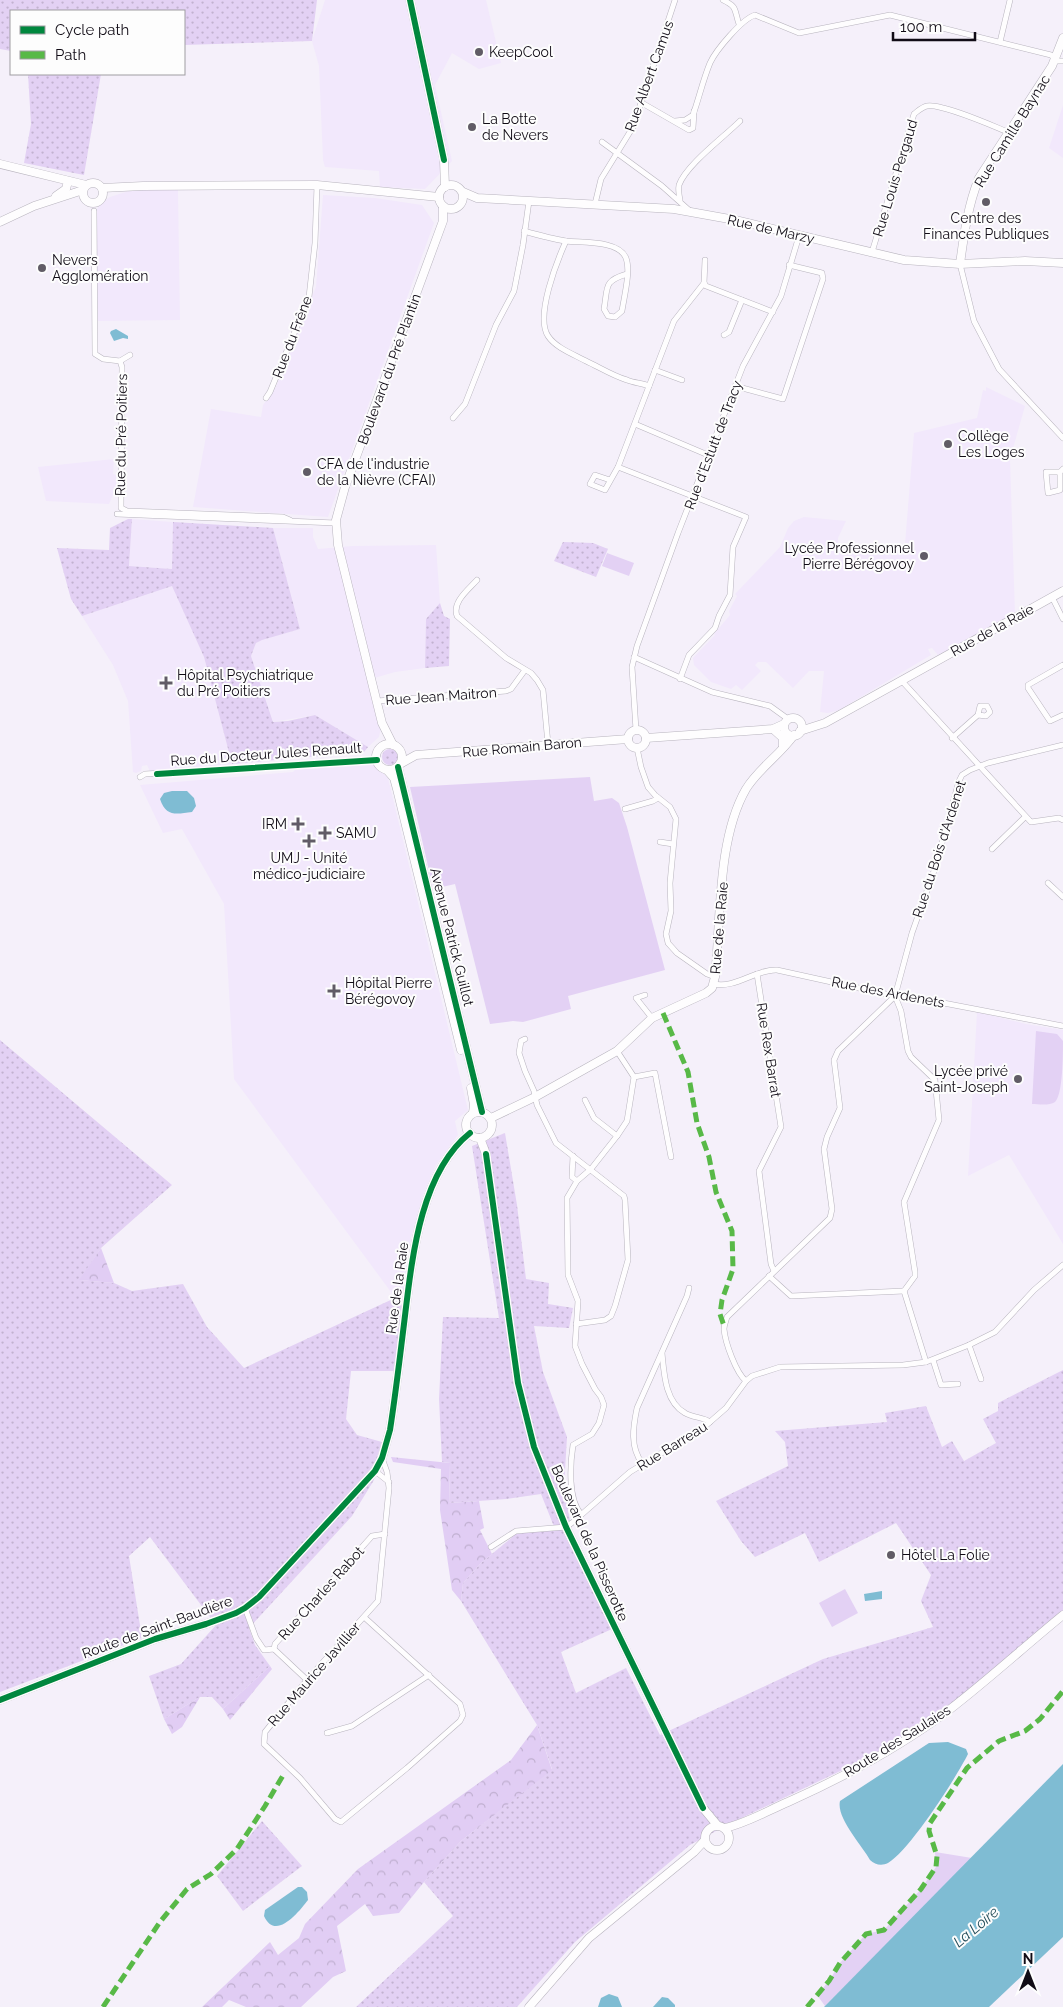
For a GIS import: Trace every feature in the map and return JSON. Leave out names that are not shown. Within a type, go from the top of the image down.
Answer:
[{"type":"street","points":[[410,0],[444,160],[445,187],[439,197]]},
{"type":"street","name":"Rue Albert Camus","points":[[595,204],[601,179],[633,127],[676,0]]},
{"type":"street","points":[[723,0],[733,4],[739,24]]},
{"type":"street","points":[[1000,42],[1010,0]]},
{"type":"street","points":[[675,121],[693,115],[711,62],[739,24],[748,17],[755,15],[799,33],[890,15],[1051,55],[1059,60]]},
{"type":"street","name":"Rue Camille Baynac","points":[[960,264],[973,194],[980,178],[1008,132],[1059,60],[1063,38]]},
{"type":"street","points":[[642,103],[689,130],[693,128],[694,111]]},
{"type":"street","name":"Rue Louis Pergaud","points":[[872,252],[914,114],[921,108],[929,105],[973,118],[1008,132]]},
{"type":"street","points":[[680,201],[678,189],[682,179],[740,121]]},
{"type":"street","points":[[602,142],[672,193],[690,211]]},
{"type":"street","points":[[439,197],[443,206],[453,209],[462,203],[462,192],[455,186],[444,160]]},
{"type":"street","points":[[0,164],[66,180],[98,198],[130,187],[143,186],[317,185],[439,197]]},
{"type":"street","points":[[50,201],[66,189],[66,180]]},
{"type":"street","points":[[0,222],[34,206],[84,190],[95,183],[98,198],[94,211]]},
{"type":"street","name":"Rue du Frêne","points":[[266,398],[309,297],[315,243],[317,185]]},
{"type":"street","points":[[445,187],[455,186]]},
{"type":"street","points":[[672,193],[678,189]]},
{"type":"street","name":"Rue de Marzy","points":[[462,192],[477,198],[643,206],[690,211],[904,260],[960,264],[1025,261],[1063,263]]},
{"type":"street","name":"Rue de Marzy","points":[[462,203],[477,198]]},
{"type":"street","points":[[453,418],[466,404],[496,325],[514,291],[529,201]]},
{"type":"street","name":"Boulevard du Pré Plantin","points":[[396,747],[386,734],[382,723],[338,545],[336,523],[345,487],[442,220],[443,206]]},
{"type":"street","name":"Boulevard du Pré Plantin","points":[[442,220],[453,209]]},
{"type":"street","name":"Rue du Pré Poitiers","points":[[94,211],[95,354],[103,359],[120,361],[122,367],[121,508],[117,514],[283,522],[290,520]]},
{"type":"street","points":[[524,232],[566,241],[600,243],[620,250],[626,258],[627,274],[622,311],[615,317],[608,316],[604,309],[609,282],[612,278],[627,274]]},
{"type":"street","name":"Rue d'Estutt de Tracy","points":[[633,660],[648,613],[743,366],[781,296],[798,236]]},
{"type":"street","points":[[566,241],[548,292],[543,322],[547,335],[560,348],[611,374],[649,386]]},
{"type":"street","points":[[610,480],[618,466],[674,321],[704,283],[705,260]]},
{"type":"street","points":[[960,264],[974,322],[999,370],[1063,438]]},
{"type":"street","points":[[735,386],[783,399],[823,278],[822,273],[790,265]]},
{"type":"street","points":[[704,283],[706,286],[773,312]]},
{"type":"street","points":[[724,335],[730,332],[742,300]]},
{"type":"street","points":[[120,361],[130,355]]},
{"type":"street","points":[[655,370],[682,380]]},
{"type":"street","points":[[634,424],[708,455]]},
{"type":"street","points":[[618,466],[746,517],[733,547],[730,595],[720,612],[715,628],[689,655],[680,678]]},
{"type":"street","points":[[1061,470],[1060,490],[1048,493],[1046,472],[1061,470]]},
{"type":"street","name":"Rue du Pré Poitiers","points":[[121,508],[127,511],[283,517],[290,520],[336,523]]},
{"type":"street","points":[[477,580],[458,603],[455,610],[457,616],[506,658],[537,680],[543,690],[548,744]]},
{"type":"street","name":"Rue de la Raie","points":[[773,729],[816,726],[825,723],[1063,591]]},
{"type":"street","points":[[1052,597],[1063,619]]},
{"type":"street","points":[[636,730],[633,660],[712,692],[770,706],[790,729]]},
{"type":"street","points":[[1063,665],[1028,685],[1028,688],[1050,721],[1063,715]]},
{"type":"street","name":"Rue Jean Maitron","points":[[377,701],[506,691],[511,689],[525,670]]},
{"type":"street","points":[[901,680],[1025,817],[1031,822],[1059,818],[1063,820]]},
{"type":"street","points":[[952,738],[978,715]]},
{"type":"street","points":[[785,746],[794,718],[800,722],[816,726]]},
{"type":"street","points":[[790,729],[800,722]]},
{"type":"street","name":"Boulevard du Pré Plantin","points":[[379,749],[383,734],[382,723]]},
{"type":"street","points":[[646,738],[773,729],[783,738],[785,746]]},
{"type":"street","points":[[646,738],[642,731],[636,730],[630,734],[628,739],[630,744],[637,748],[644,778],[650,792],[670,807],[676,819],[670,883],[671,911],[666,938],[671,948],[715,980]]},
{"type":"street","points":[[637,748],[643,746],[646,738]]},
{"type":"street","name":"Rue Romain Baron","points":[[396,747],[416,755],[628,739]]},
{"type":"street","points":[[386,745],[396,747],[402,756],[399,766],[388,770],[380,767],[377,760],[379,749],[386,745]]},
{"type":"street","name":"Rue du Bois d'Ardenet","points":[[896,996],[912,933],[935,868],[958,781],[962,775],[970,770],[988,763],[1063,745]]},
{"type":"street","name":"Rue de la Raie","points":[[491,1118],[617,1051],[652,1018],[706,993],[715,980],[725,858],[738,804],[755,776],[785,746]]},
{"type":"street","name":"Rue Romain Baron","points":[[399,766],[416,755]]},
{"type":"street","name":"Rue du Docteur Jules Renault","points":[[140,777],[145,774],[377,760]]},
{"type":"street","name":"Avenue Patrick Guillot","points":[[399,766],[482,1112]]},
{"type":"street","name":"Avenue Patrick Guillot","points":[[388,770],[394,778],[397,789],[472,1093],[473,1113]]},
{"type":"street","points":[[625,809],[658,798]]},
{"type":"street","points":[[992,849],[1025,817]]},
{"type":"street","points":[[660,842],[673,844]]},
{"type":"street","points":[[1048,882],[1063,897]]},
{"type":"street","name":"Rue des Ardenets","points":[[715,980],[724,985],[768,970],[777,970],[896,996],[907,996],[1063,1026]]},
{"type":"street","name":"Rue Rex Barrat","points":[[757,974],[780,1127],[759,1171],[771,1264],[774,1271]]},
{"type":"street","points":[[645,995],[636,998],[652,1018]]},
{"type":"street","points":[[746,1381],[740,1376],[726,1342],[724,1326],[727,1317],[830,1218],[832,1209],[824,1148],[840,1108],[834,1060],[838,1051],[896,996],[901,1011],[908,1051],[935,1080],[939,1120],[904,1202],[915,1276],[904,1291]]},
{"type":"street","points":[[525,1039],[521,1041],[519,1052],[537,1106],[556,1144],[624,1196],[628,1260],[611,1316],[600,1322],[576,1324]]},
{"type":"street","points":[[581,1514],[576,1508],[570,1470],[574,1445],[592,1434],[599,1423],[604,1405],[602,1397],[595,1389],[575,1346],[578,1301],[568,1275],[567,1198],[577,1181],[591,1169],[627,1121],[634,1077],[617,1051]]},
{"type":"street","points":[[634,1077],[656,1073],[671,1157]]},
{"type":"street","points":[[584,1100],[594,1118],[617,1136]]},
{"type":"street","points":[[482,1112],[491,1118],[492,1128],[483,1137],[470,1133],[467,1128],[467,1121],[473,1113],[482,1112]]},
{"type":"street","name":"Rue de la Raie","points":[[382,1458],[390,1430],[416,1237],[443,1164],[451,1151],[470,1133]]},
{"type":"street","name":"Boulevard de la Pisserotte","points":[[483,1137],[522,1402],[534,1447],[566,1526],[703,1808]]},
{"type":"street","points":[[573,1156],[572,1178],[577,1181]]},
{"type":"street","name":"Rue Barreau","points":[[566,1526],[642,1463],[703,1428],[726,1408],[746,1381],[752,1376],[780,1367],[902,1365],[933,1360],[995,1332],[1034,1290],[1063,1265]]},
{"type":"street","points":[[769,1276],[791,1296],[904,1291]]},
{"type":"street","points":[[642,1463],[635,1446],[634,1425],[637,1408],[689,1288]]},
{"type":"street","points":[[904,1291],[926,1362]]},
{"type":"street","points":[[969,1345],[981,1379]]},
{"type":"street","points":[[662,1352],[667,1387],[674,1403],[683,1412],[710,1422]]},
{"type":"street","points":[[933,1360],[941,1385],[958,1384]]},
{"type":"street","name":"Route de Saint-Baudière","points":[[0,1700],[155,1639],[206,1624],[246,1608],[259,1597],[375,1471],[382,1458]]},
{"type":"street","name":"Rue Maurice Javillier","points":[[382,1458],[389,1483],[378,1601],[307,1680],[265,1732],[264,1744],[300,1778],[335,1819],[341,1822],[407,1768],[460,1721],[463,1715],[460,1704],[429,1675]]},
{"type":"street","points":[[375,1471],[389,1483]]},
{"type":"street","points":[[491,1547],[516,1531],[566,1526]]},
{"type":"street","name":"Rue Charles Rabot","points":[[307,1680],[274,1649],[274,1644],[372,1536],[385,1534]]},
{"type":"street","points":[[246,1608],[256,1638],[264,1650],[274,1649]]},
{"type":"street","name":"Route des Saulaies","points":[[740,1824],[842,1776],[921,1729],[949,1710],[1063,1615]]},
{"type":"street","points":[[327,1733],[352,1726],[429,1675],[364,1617]]},
{"type":"street","points":[[703,1808],[730,1836]]},
{"type":"street","points":[[529,2007],[589,1938],[694,1852],[705,1840],[707,1831],[703,1808]]},
{"type":"street","points":[[707,1831],[740,1824]]},
{"type":"street","points":[[694,1852],[710,1848],[722,1849],[728,1844],[730,1836],[740,1824]]},
{"type":"street","points":[[705,1840],[710,1848]]},
{"type":"shaded area","points":[[0,0],[317,0],[312,41],[185,45],[185,10],[10,10],[10,51],[0,49]]},
{"type":"shaded area","points":[[325,0],[486,0],[501,63],[479,69],[452,53],[435,85],[452,161],[425,189],[380,187],[379,171],[325,167],[323,160],[319,66],[312,41]]},
{"type":"shaded area","points":[[28,75],[101,75],[84,175],[24,163],[31,124]]},
{"type":"shaded area","points":[[1063,105],[1063,158],[1049,148]]},
{"type":"shaded area","points":[[135,189],[178,190],[180,320],[98,321],[96,211],[99,205],[110,197]]},
{"type":"shaded area","points":[[323,195],[375,198],[422,205],[434,223],[328,517],[193,507],[211,409],[261,417],[263,405],[276,387],[316,287]]},
{"type":"shaded area","points":[[986,387],[1025,406],[1010,459],[1015,614],[938,655],[932,648],[928,649],[931,655],[839,710],[828,713],[820,712],[824,671],[809,671],[793,688],[766,662],[758,662],[755,665],[761,671],[742,690],[736,685],[731,689],[711,682],[694,665],[693,658],[715,635],[730,615],[729,611],[737,596],[735,594],[780,547],[788,528],[794,521],[804,517],[846,521],[838,538],[838,543],[849,552],[905,544],[914,433],[977,418],[983,390],[986,391]]},
{"type":"shaded area","points":[[114,459],[113,474],[116,475],[116,488],[109,504],[46,501],[38,467]]},
{"type":"shaded area","points":[[128,519],[132,519],[129,566],[172,569],[173,522],[273,528],[300,629],[256,643],[251,656],[273,722],[315,715],[368,747],[364,752],[232,764],[204,657],[172,586],[82,616],[71,599],[57,548],[109,550],[110,528]]},
{"type":"shaded area","points":[[132,519],[173,522],[172,569],[129,566]]},
{"type":"shaded area","points":[[273,528],[313,528],[313,537],[318,549],[352,546],[436,545],[440,603],[426,619],[425,668],[395,672],[371,679],[382,723],[379,737],[368,747],[315,715],[273,722],[251,656],[256,643],[262,639],[300,629]]},
{"type":"shaded area","points":[[563,542],[593,543],[608,549],[596,577],[554,561]]},
{"type":"shaded area","points":[[607,553],[634,563],[629,576],[602,566]]},
{"type":"shaded area","name":"Hôpital Psychiatrique du Pré Poitiers","points":[[172,585],[204,657],[232,764],[150,771],[147,765],[142,766],[141,771],[136,773],[133,772],[128,701],[113,665],[82,616]]},
{"type":"shaded area","points":[[440,603],[444,616],[450,619],[449,666],[425,668],[426,619]]},
{"type":"shaded area","points":[[390,749],[398,757],[390,765],[382,757]]},
{"type":"shaded area","name":"Hôpital Pierre Bérégovoy","points":[[372,763],[388,778],[468,1110],[455,1121],[458,1135],[436,1165],[424,1193],[411,1238],[402,1307],[234,1079],[224,904],[182,829],[163,833],[140,785],[293,772],[295,770]]},
{"type":"shaded area","points":[[590,777],[594,801],[612,798],[619,803],[665,970],[568,996],[571,1009],[523,1022],[513,1021],[490,1024],[455,884],[442,887],[432,884],[410,787]]},
{"type":"shaded area","name":"Lycée privé Saint-Joseph","points":[[977,1012],[1026,1024],[1063,1030],[1063,1244],[1009,1155],[968,1176]]},
{"type":"shaded area","points":[[1036,1031],[1057,1034],[1063,1041],[1060,1091],[1055,1102],[1050,1104],[1032,1104]]},
{"type":"shaded area","points":[[0,1040],[172,1185],[101,1248],[80,1280],[114,1283],[132,1291],[183,1284],[207,1327],[244,1368],[395,1298],[402,1307],[395,1371],[351,1371],[346,1419],[357,1435],[382,1442],[376,1461],[374,1480],[352,1516],[249,1628],[255,1645],[270,1666],[223,1709],[212,1697],[200,1697],[164,1719],[149,1676],[181,1664],[216,1625],[150,1537],[129,1556],[142,1638],[0,1692]]},
{"type":"shaded area","points":[[505,1133],[517,1205],[526,1279],[549,1283],[548,1304],[573,1308],[569,1328],[534,1326],[543,1372],[567,1437],[564,1488],[576,1554],[612,1629],[561,1652],[576,1693],[626,1668],[660,1735],[823,1659],[933,1627],[921,1601],[931,1575],[896,1523],[819,1562],[805,1533],[755,1557],[741,1541],[716,1501],[788,1466],[785,1442],[775,1431],[887,1422],[885,1413],[926,1406],[942,1447],[952,1441],[964,1461],[996,1443],[983,1419],[998,1411],[998,1403],[1063,1370],[1063,1612],[965,1694],[872,1756],[731,1823],[690,1845],[575,1942],[517,2007],[356,2007],[453,1916],[424,1882],[461,1841],[552,1769],[537,1725],[461,1601],[463,1583],[481,1563],[516,1534],[555,1529],[541,1494],[507,1499],[449,1503],[450,1463],[442,1462],[439,1399],[443,1317],[499,1318],[472,1146]]},
{"type":"shaded area","points":[[845,1589],[858,1613],[832,1627],[819,1603]]},
{"type":"shaded area","points":[[262,1821],[302,1866],[243,1911],[217,1876]]},
{"type":"shaded area","points":[[935,1852],[972,1858],[825,2006],[817,1995],[829,1981],[840,1963],[866,1934],[884,1930],[921,1889],[936,1867]]},
{"type":"green space","points":[[101,1248],[114,1283],[79,1280]]},
{"type":"green space","points":[[391,1457],[450,1463],[449,1503],[479,1501],[484,1528],[480,1530],[492,1554],[463,1583],[461,1601],[452,1590],[440,1510],[441,1469],[393,1462]]},
{"type":"green space","points":[[270,1666],[272,1669],[230,1720],[223,1709]]},
{"type":"green space","points":[[200,1697],[182,1727],[172,1734],[164,1719]]},
{"type":"green space","points":[[537,1725],[552,1770],[461,1841],[399,1913],[373,1916],[365,1904],[337,1926],[346,1971],[333,1977],[301,2007],[246,2007],[229,2000],[222,2007],[202,2007],[270,1942],[278,1955],[299,1938],[305,1924],[358,1869],[511,1760]]},
{"type":"water","points":[[116,329],[128,336],[128,339],[123,338],[114,341],[110,333]]},
{"type":"water","points":[[187,791],[194,798],[196,806],[192,812],[176,814],[165,809],[160,799],[164,793]]},
{"type":"water","points":[[882,1591],[882,1599],[865,1601],[864,1594]]},
{"type":"water","points":[[948,1742],[966,1749],[968,1754],[943,1796],[908,1844],[888,1863],[876,1864],[870,1860],[850,1831],[842,1815],[840,1801],[929,1743]]},
{"type":"water","name":"La Loire","points":[[1063,1764],[1063,1937],[989,2007],[824,2007]]},
{"type":"water","points":[[298,1887],[302,1887],[307,1892],[308,1900],[304,1905],[286,1922],[274,1926],[269,1923],[264,1916],[265,1910]]},
{"type":"water","points":[[609,1994],[618,1997],[622,2007],[598,2007],[601,1998]]},
{"type":"water","points":[[662,1997],[668,1998],[675,2007],[653,2007]]},
{"type":"marked path","points":[[663,1013],[688,1072],[697,1123],[709,1157],[716,1192],[732,1231],[733,1269],[722,1300],[720,1314],[724,1326]]},
{"type":"marked path","points":[[807,2007],[829,1981],[840,1963],[866,1934],[884,1930],[921,1889],[936,1867],[937,1856],[929,1831],[930,1823],[967,1768],[999,1741],[1025,1731],[1040,1719],[1063,1691]]},
{"type":"marked path","points":[[103,2007],[160,1922],[187,1889],[211,1874],[237,1849],[285,1772]]},
{"type":"cycle path","points":[[410,0],[444,160]]},
{"type":"cycle path","points":[[157,774],[377,760]]},
{"type":"cycle path","points":[[398,767],[482,1112]]},
{"type":"cycle path","points":[[0,1700],[155,1639],[206,1624],[245,1608],[259,1597],[375,1471],[382,1458],[390,1430],[409,1281],[420,1225],[438,1173],[452,1151],[470,1133]]},
{"type":"cycle path","points":[[486,1154],[518,1383],[534,1447],[566,1527],[703,1808]]},
{"type":"place","name":"KeepCool","points":[[479,52]]},
{"type":"place","name":"La Botte de Nevers","points":[[472,127]]},
{"type":"place","name":"Centre des Finances Publiques","points":[[986,202]]},
{"type":"place","name":"Nevers Agglomération","points":[[42,268]]},
{"type":"place","name":"Collège Les Loges","points":[[948,444]]},
{"type":"place","name":"CFA de l'industrie de la Nièvre (CFAI)","points":[[307,472]]},
{"type":"place","name":"Lycée Professionnel Pierre Bérégovoy","points":[[924,556]]},
{"type":"place","name":"Hôpital Psychiatrique du Pré Poitiers","points":[[166,683]]},
{"type":"place","name":"IRM","points":[[298,824]]},
{"type":"place","name":"SAMU","points":[[325,833]]},
{"type":"place","name":"UMJ - Unité médico-judiciaire","points":[[309,841]]},
{"type":"place","name":"Hôpital Pierre Bérégovoy","points":[[334,991]]},
{"type":"place","name":"Lycée privé Saint-Joseph","points":[[1018,1079]]},
{"type":"place","name":"Hôtel La Folie","points":[[891,1555]]}]
